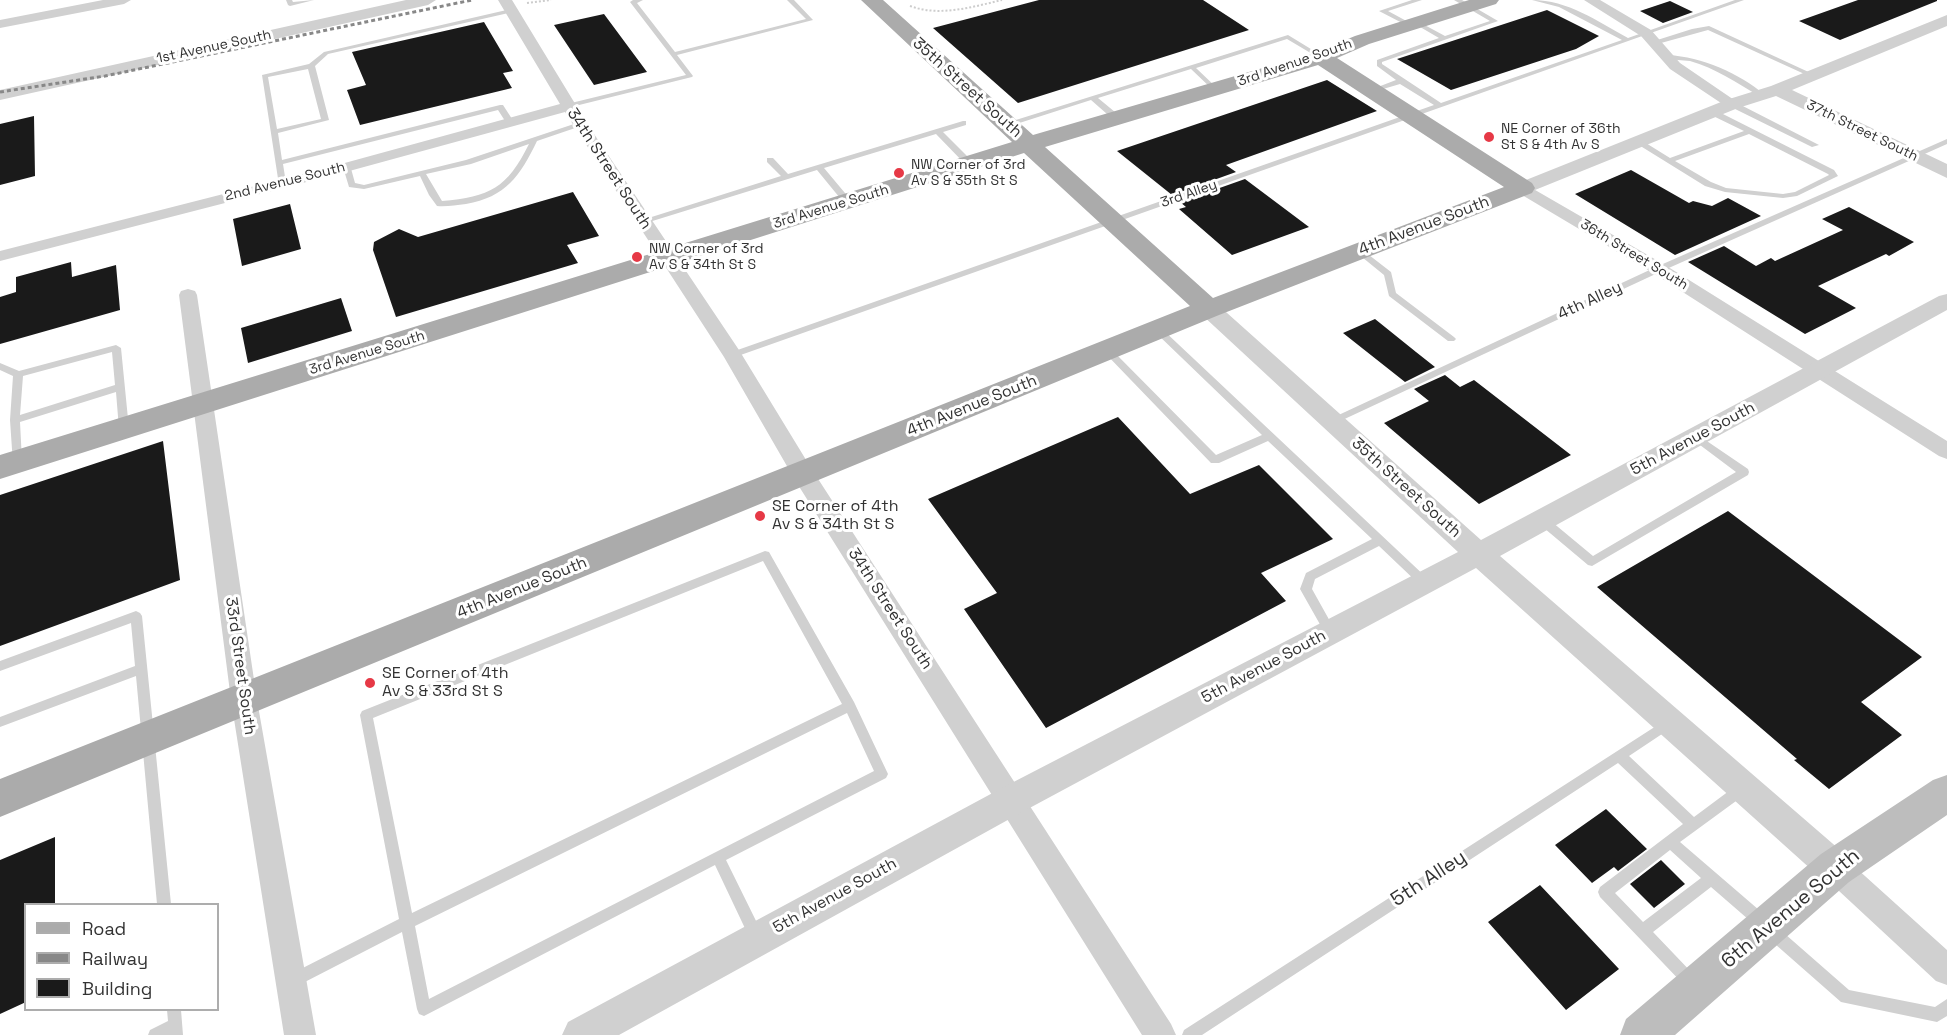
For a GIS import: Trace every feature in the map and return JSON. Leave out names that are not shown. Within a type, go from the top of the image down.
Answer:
[{"type":"main road","name":"35th Street South","points":[[871,0],[1209,309]]},
{"type":"main road","name":"3rd Avenue South","points":[[9,464],[1029,144],[1321,57],[1362,40],[1414,24],[1463,3],[1489,0]]},
{"type":"main road","name":"36th Street South","points":[[1321,57],[1524,188]]},
{"type":"main road","name":"4th Avenue South","points":[[0,798],[1209,309],[1524,188]]},
{"type":"main road","name":"6th Avenue South","points":[[1642,1035],[1835,868],[1947,793]]},
{"type":"street","points":[[0,24],[124,0]]},
{"type":"street","name":"1st Avenue South","points":[[0,95],[428,0]]},
{"type":"street","points":[[1591,0],[1650,38],[1676,66],[1732,104]]},
{"type":"street","name":"34th Street South","points":[[510,3],[580,125],[732,355],[803,474],[1160,1035]]},
{"type":"street","name":"4th Avenue South","points":[[1524,188],[1732,104],[1813,76],[1947,20]]},
{"type":"street","name":"37th Street South","points":[[1769,93],[1947,172]]},
{"type":"street","name":"2nd Avenue South","points":[[0,256],[347,167],[570,106]]},
{"type":"street","name":"36th Street South","points":[[1524,188],[1659,269],[1947,451]]},
{"type":"street","name":"33rd Street South","points":[[188,295],[244,700],[300,1035]]},
{"type":"street","name":"5th Avenue South","points":[[581,1035],[1012,800],[1479,554],[1947,301]]},
{"type":"street","name":"35th Street South","points":[[1209,309],[1479,554],[1835,868],[1947,970]]},
{"type":"lane","points":[[289,0],[290,4],[311,0]]},
{"type":"lane","points":[[570,106],[690,76],[633,2],[640,0]]},
{"type":"lane","points":[[673,54],[810,20],[790,0]]},
{"type":"lane","points":[[1419,0],[1382,11],[1444,38]]},
{"type":"lane","points":[[1535,0],[1561,4],[1627,40]]},
{"type":"lane","points":[[1650,38],[1741,0]]},
{"type":"lane","points":[[282,183],[264,76],[311,66],[326,53],[510,3]]},
{"type":"lane","points":[[1440,106],[1401,81],[1379,65],[1378,61],[1495,21],[1463,3]]},
{"type":"lane","points":[[1650,38],[1668,41],[1694,28],[1709,28],[1813,76]]},
{"type":"lane","points":[[1007,124],[1288,37],[1321,57]]},
{"type":"lane","name":"3rd Alley","points":[[732,355],[1627,40],[1650,38]]},
{"type":"lane","points":[[1668,57],[1681,57],[1696,61],[1769,93]]},
{"type":"lane","points":[[274,132],[325,120],[311,66]]},
{"type":"lane","points":[[1192,67],[1215,89]]},
{"type":"lane","points":[[1373,90],[1401,81]]},
{"type":"lane","points":[[1093,98],[1118,119]]},
{"type":"lane","points":[[1732,104],[1815,145]]},
{"type":"lane","points":[[279,163],[500,107],[510,122]]},
{"type":"lane","points":[[1638,142],[1708,184],[1725,190],[1784,196],[1797,194],[1834,176],[1831,172],[1712,112]]},
{"type":"lane","points":[[643,221],[963,123]]},
{"type":"lane","points":[[347,167],[352,185],[364,186],[468,162],[580,125]]},
{"type":"lane","points":[[938,131],[969,163]]},
{"type":"lane","points":[[1670,161],[1750,131]]},
{"type":"lane","points":[[422,173],[440,204],[471,202],[494,195],[526,159],[534,141]]},
{"type":"lane","name":"4th Alley","points":[[1333,421],[1659,269],[1947,141]]},
{"type":"lane","points":[[770,160],[786,177]]},
{"type":"lane","points":[[819,167],[848,201]]},
{"type":"lane","points":[[1360,251],[1388,274],[1392,294],[1451,339]]},
{"type":"lane","points":[[1158,330],[1425,582]]},
{"type":"lane","points":[[0,366],[18,374],[116,348],[124,429]]},
{"type":"lane","points":[[1108,351],[1215,460],[1269,436]]},
{"type":"lane","points":[[9,464],[18,374]]},
{"type":"lane","points":[[15,420],[120,387]]},
{"type":"lane","points":[[1541,520],[1592,562],[1744,472],[1695,437]]},
{"type":"lane","points":[[1330,632],[1306,589],[1310,576],[1380,540]]},
{"type":"lane","points":[[765,555],[850,706],[882,774],[424,1008],[366,715],[765,555]]},
{"type":"lane","points":[[0,666],[136,616],[164,903]]},
{"type":"lane","points":[[0,722],[140,669]]},
{"type":"lane","points":[[291,981],[406,922],[850,706]]},
{"type":"lane","name":"5th Alley","points":[[1189,1035],[1669,723]]},
{"type":"lane","points":[[1619,756],[1693,825]]},
{"type":"lane","points":[[1696,988],[1605,892],[1743,788]]},
{"type":"lane","points":[[1670,842],[1846,997],[1937,1015],[1947,1006]]},
{"type":"lane","points":[[718,856],[758,939]]},
{"type":"lane","points":[[1643,931],[1711,878]]},
{"type":"lane","points":[[155,1035],[176,1030],[174,1011]]},
{"type":"path","points":[[905,2],[916,9],[930,11],[971,8],[1002,0]]},
{"type":"building","points":[[1039,0],[1203,0],[1249,30],[1018,103],[933,28]]},
{"type":"building","points":[[1858,0],[1937,1],[1840,40],[1799,21]]},
{"type":"building","points":[[1670,1],[1693,12],[1663,23],[1640,11]]},
{"type":"building","points":[[1547,10],[1599,36],[1576,49],[1451,90],[1397,59]]},
{"type":"building","points":[[604,14],[647,72],[594,85],[554,25]]},
{"type":"building","points":[[484,22],[513,71],[503,73],[512,88],[360,125],[347,90],[366,85],[352,52]]},
{"type":"building","points":[[1327,80],[1377,111],[1226,165],[1236,172],[1172,195],[1117,151]]},
{"type":"building","points":[[34,116],[35,176],[0,185],[0,124]]},
{"type":"building","points":[[1631,170],[1689,203],[1693,201],[1712,206],[1728,198],[1761,216],[1675,255],[1575,194]]},
{"type":"building","points":[[1245,179],[1309,227],[1232,255],[1179,209],[1186,207],[1180,202]]},
{"type":"building","points":[[573,192],[599,236],[567,245],[578,263],[396,317],[373,250],[374,242],[399,229],[418,237]]},
{"type":"building","points":[[290,204],[301,249],[242,266],[233,219]]},
{"type":"building","points":[[1849,207],[1914,242],[1889,256],[1886,254],[1818,286],[1856,308],[1805,334],[1688,262],[1724,246],[1756,266],[1771,258],[1775,261],[1843,230],[1822,219]]},
{"type":"building","points":[[71,262],[72,277],[116,265],[120,310],[0,344],[0,297],[16,292],[16,277]]},
{"type":"building","points":[[341,298],[352,331],[248,363],[241,328]]},
{"type":"building","points":[[1375,319],[1435,367],[1405,382],[1343,333]]},
{"type":"building","points":[[1445,375],[1460,387],[1474,380],[1571,455],[1479,504],[1384,423],[1429,401],[1414,389]]},
{"type":"building","points":[[1118,417],[1190,494],[1259,465],[1333,539],[1261,573],[1286,601],[1046,728],[964,609],[997,593],[928,499]]},
{"type":"building","points":[[163,441],[180,580],[0,646],[0,495]]},
{"type":"building","points":[[1728,511],[1922,657],[1861,702],[1902,735],[1829,789],[1597,587]]},
{"type":"building","points":[[1606,809],[1647,849],[1618,871],[1614,867],[1592,883],[1555,845]]},
{"type":"building","points":[[55,837],[55,903],[24,903],[24,1003],[0,1014],[0,860]]},
{"type":"building","points":[[1661,860],[1685,884],[1654,908],[1630,884]]},
{"type":"building","points":[[1540,885],[1619,969],[1566,1010],[1488,922]]},
{"type":"railway","points":[[0,92],[105,76],[472,0]]},
{"type":"place","name":"NE Corner of 36th St S & 4th Av S","points":[[1489,137]]},
{"type":"place","name":"NW Corner of 3rd Av S & 35th St S","points":[[899,173]]},
{"type":"place","name":"NW Corner of 3rd Av S & 34th St S","points":[[637,257]]},
{"type":"place","name":"SE Corner of 4th Av S & 34th St S","points":[[760,516]]},
{"type":"place","name":"SE Corner of 4th Av S & 33rd St S","points":[[370,683]]}]
